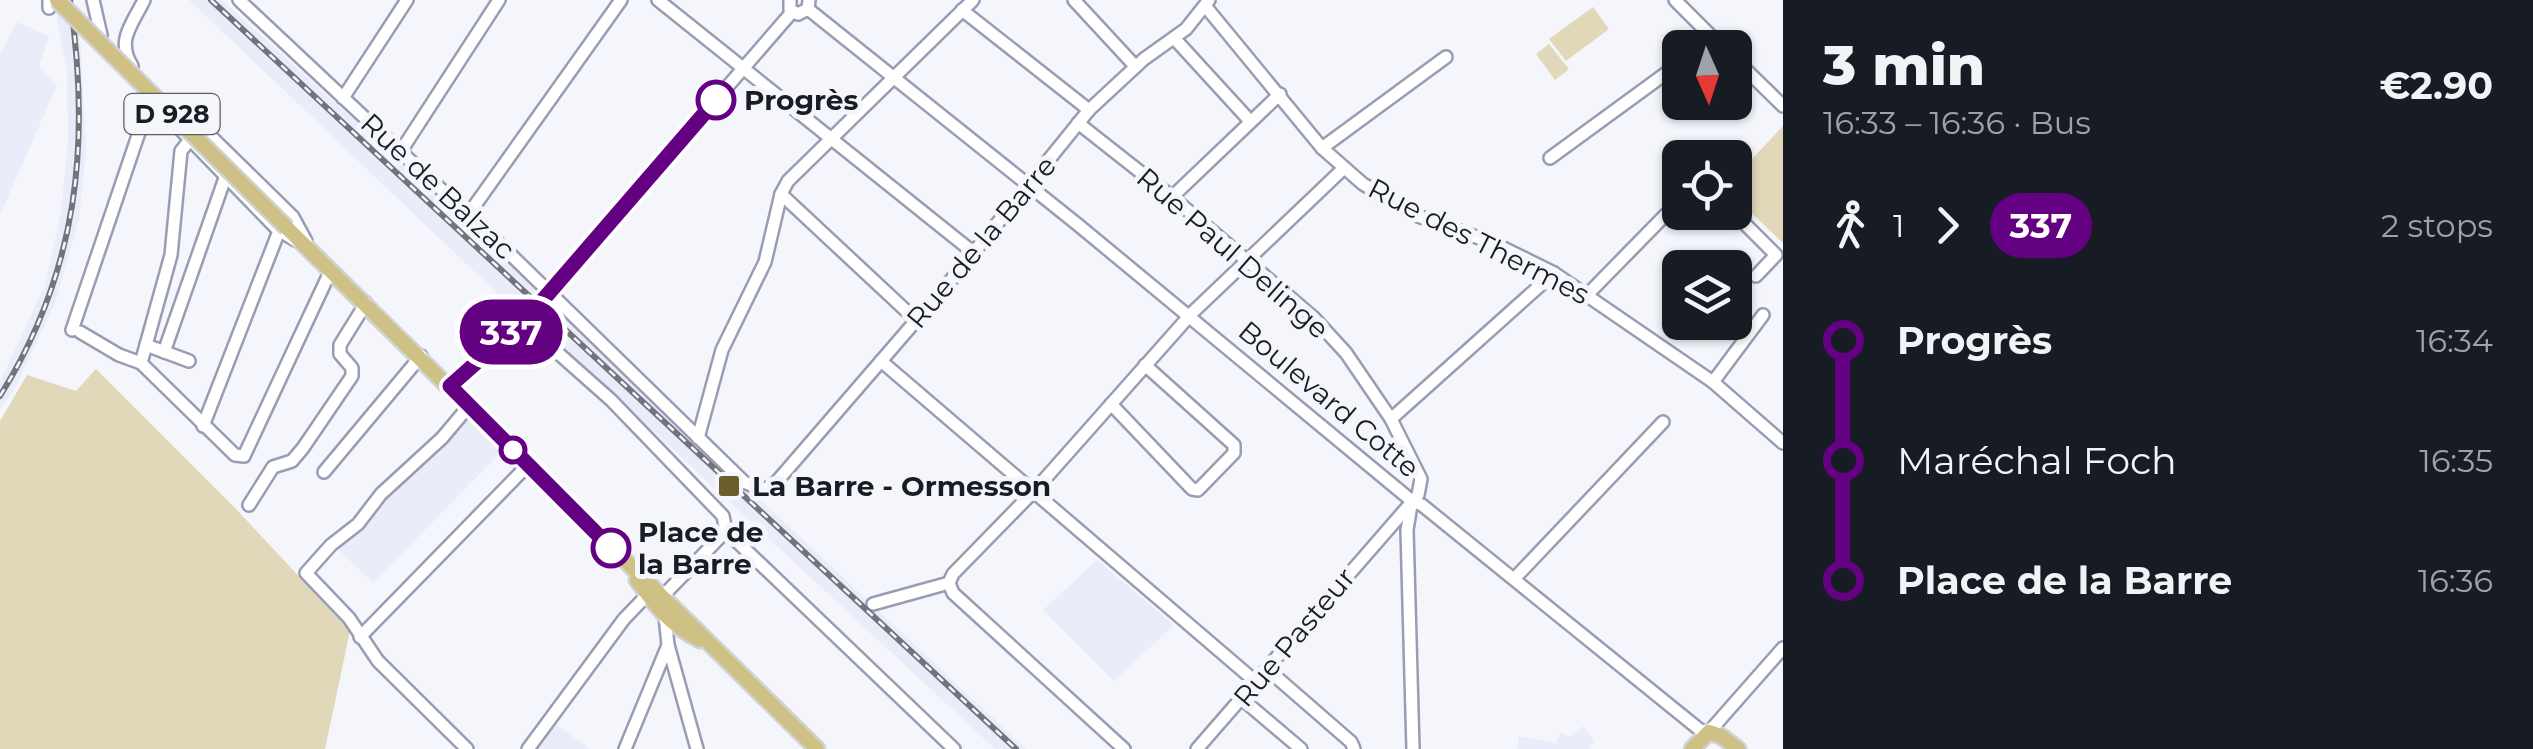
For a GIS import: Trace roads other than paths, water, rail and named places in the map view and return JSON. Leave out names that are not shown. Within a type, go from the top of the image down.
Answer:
[{"type":"main road","name":"D 928","points":[[51,3],[283,229]]},
{"type":"main road","points":[[283,229],[304,243],[350,287],[622,558],[657,600],[676,634],[710,645],[817,749]]},
{"type":"main road","points":[[304,243],[350,287]]},
{"type":"main road","points":[[1692,749],[1709,732]]},
{"type":"main road","name":"Boulevard Cotte","points":[[1709,732],[1722,736],[1738,749]]},
{"type":"street","points":[[93,0],[101,34],[100,51],[225,178],[283,229],[203,426]]},
{"type":"street","points":[[132,66],[124,53],[124,43],[144,0]]},
{"type":"street","name":"Rue de Balzac","points":[[239,0],[752,488],[768,489]]},
{"type":"street","points":[[343,98],[407,0]]},
{"type":"street","points":[[401,151],[499,0]]},
{"type":"street","points":[[468,215],[621,0]]},
{"type":"street","points":[[658,0],[974,254]]},
{"type":"street","points":[[698,438],[722,350],[765,262],[788,180],[973,0]]},
{"type":"street","points":[[1074,0],[1135,66]]},
{"type":"street","points":[[1675,0],[1705,30]]},
{"type":"street","name":"Rue de la Barre","points":[[768,489],[974,254],[1089,110],[1135,66],[1174,38],[1207,4]]},
{"type":"street","name":"Rue des Thermes","points":[[1207,4],[1322,148],[1363,184],[1418,216],[1493,243],[1554,272],[1713,382],[1783,444]]},
{"type":"street","points":[[450,386],[523,322],[744,68],[791,6],[801,14],[808,5]]},
{"type":"street","name":"Boulevard Cotte","points":[[808,5],[1412,501],[1700,730],[1709,732]]},
{"type":"street","points":[[962,10],[1089,110]]},
{"type":"street","points":[[101,34],[293,217],[304,243]]},
{"type":"street","points":[[1174,38],[1250,121]]},
{"type":"street","points":[[1322,148],[1446,57]]},
{"type":"street","points":[[1550,158],[1662,76]]},
{"type":"street","points":[[1752,76],[1783,106]]},
{"type":"street","points":[[1172,197],[1280,94]]},
{"type":"street","points":[[150,100],[76,331],[141,363],[203,426],[242,457],[247,454],[330,272]]},
{"type":"street","name":"Rue Paul Delinge","points":[[1078,123],[1313,317],[1346,353],[1391,418],[1422,479],[1418,496],[1412,501]]},
{"type":"street","points":[[141,363],[172,255],[182,151],[188,141]]},
{"type":"street","points":[[949,583],[953,574],[1035,490],[1190,316],[1343,168]]},
{"type":"street","points":[[164,352],[225,178]]},
{"type":"street","points":[[781,194],[916,320]]},
{"type":"street","points":[[1588,294],[1662,218]]},
{"type":"street","points":[[1751,230],[1776,255],[1756,276]]},
{"type":"street","points":[[172,255],[195,263]]},
{"type":"street","points":[[1391,418],[1554,272]]},
{"type":"street","points":[[249,505],[273,467],[292,461],[303,448],[352,376],[352,368],[340,354],[340,345],[366,303]]},
{"type":"street","points":[[1713,382],[1763,315]]},
{"type":"street","points":[[523,322],[624,414],[723,516],[726,530],[954,749]]},
{"type":"street","points":[[146,346],[189,361]]},
{"type":"street","points":[[324,472],[421,356]]},
{"type":"street","points":[[881,362],[1256,682]]},
{"type":"street","points":[[1110,404],[1192,489],[1198,490],[1234,454],[1234,445],[1145,364]]},
{"type":"street","points":[[467,749],[378,661],[349,618],[306,573],[358,524],[381,494],[442,438],[469,406]]},
{"type":"street","points":[[1514,579],[1663,422]]},
{"type":"street","points":[[360,637],[528,465]]},
{"type":"street","points":[[1412,501],[1406,530],[1413,749]]},
{"type":"street","name":"Rue Pasteur","points":[[1197,749],[1412,501]]},
{"type":"street","points":[[1390,525],[1406,530]]},
{"type":"street","points":[[528,749],[631,611],[657,600],[726,530]]},
{"type":"street","points":[[873,604],[949,583]]},
{"type":"street","points":[[949,583],[954,593],[1124,749]]},
{"type":"street","points":[[625,749],[676,634]]},
{"type":"street","points":[[676,634],[697,749]]},
{"type":"street","points":[[1709,732],[1783,648]]},
{"type":"street","points":[[1267,669],[1351,742],[1354,749]]},
{"type":"street","points":[[1242,699],[1301,749]]},
{"type":"railway","points":[[0,396],[47,302],[72,205],[79,105],[70,0]]},
{"type":"railway","points":[[211,0],[1016,749]]},
{"type":"place","name":"Progrès","points":[[716,100]]},
{"type":"place","name":"La Barre - Ormesson","points":[[729,486]]},
{"type":"place","name":"Place de la Barre","points":[[611,548]]}]
